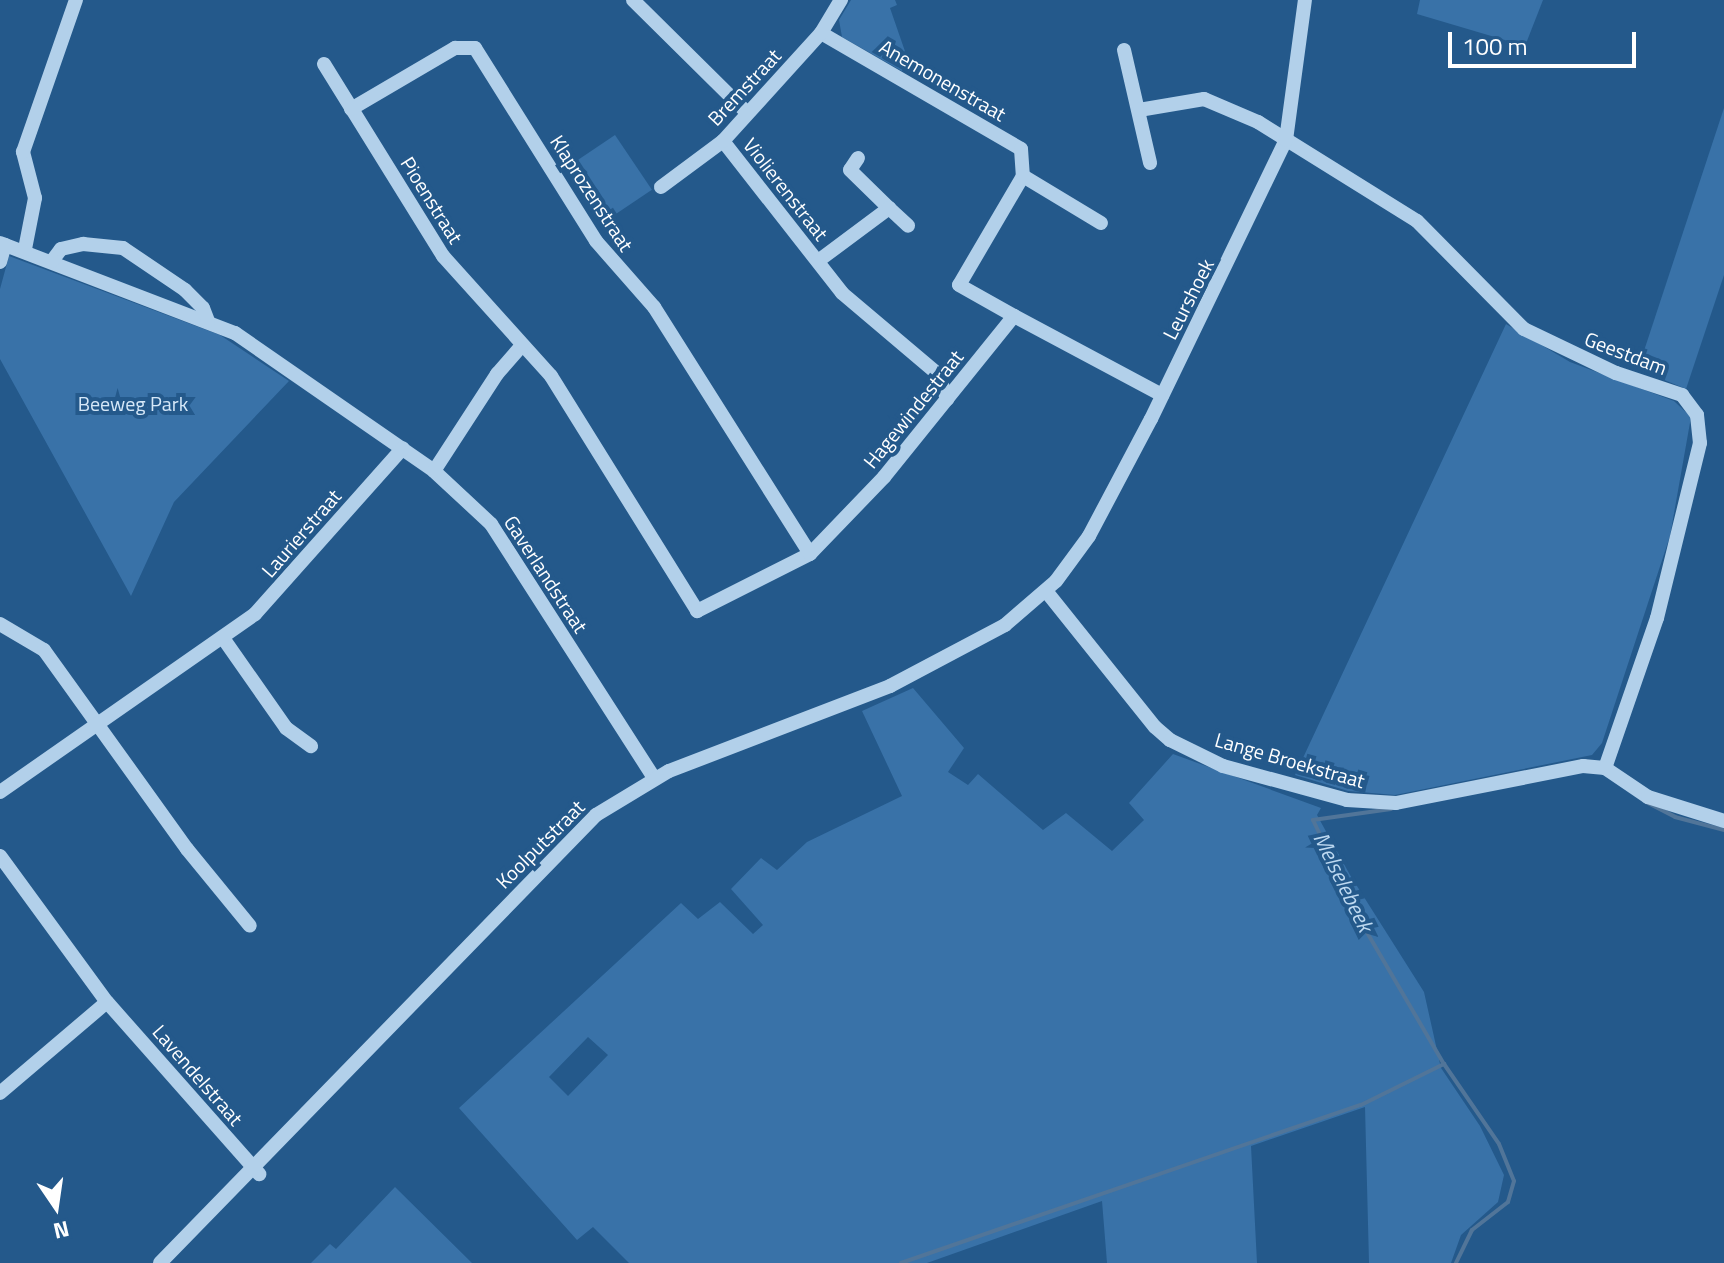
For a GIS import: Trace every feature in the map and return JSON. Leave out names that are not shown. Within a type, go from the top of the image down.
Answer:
[{"type":"street","points":[[25,249],[35,210],[23,152],[76,0]]},
{"type":"street","points":[[633,0],[746,112]]},
{"type":"street","name":"Bremstraat","points":[[661,187],[723,141],[746,112],[821,33],[841,0]]},
{"type":"street","name":"Leurshoek","points":[[1046,591],[1089,536],[1162,395],[1286,140],[1305,0]]},
{"type":"street","name":"Anemonenstraat","points":[[821,33],[1014,144],[1025,158],[1023,176]]},
{"type":"street","name":"Klaprozenstraat","points":[[351,109],[455,48],[475,48],[596,241],[654,307],[810,554]]},
{"type":"street","points":[[1124,50],[1150,163]]},
{"type":"street","name":"Pioenstraat","points":[[324,64],[443,256],[551,376],[697,611]]},
{"type":"street","name":"Geestdam","points":[[1139,110],[1204,99],[1286,140],[1417,221],[1524,329],[1616,373],[1682,395],[1697,415],[1700,443],[1657,618],[1605,768]]},
{"type":"street","name":"Violierenstraat","points":[[723,141],[818,261],[875,324],[938,374],[947,399]]},
{"type":"street","points":[[858,158],[850,170],[908,226]]},
{"type":"street","points":[[1101,223],[1023,176],[959,285],[1162,395]]},
{"type":"street","name":"Violierenstraat","points":[[818,261],[889,208]]},
{"type":"street","points":[[0,262],[2,244]]},
{"type":"street","name":"Gaverlandstraat","points":[[2,244],[25,249],[208,321],[268,352],[434,471],[491,524],[654,778]]},
{"type":"street","name":"Gaverlandstraat","points":[[52,261],[61,249],[83,244],[123,248],[185,290],[203,308],[208,321]]},
{"type":"street","name":"Hagewindestraat","points":[[697,611],[810,554],[884,477],[1014,316]]},
{"type":"street","points":[[434,471],[497,374],[522,345]]},
{"type":"street","name":"Laurierstraat","points":[[0,792],[223,638],[269,601],[403,448]]},
{"type":"street","name":"Lange Broekstraat","points":[[1046,591],[1155,727],[1170,740],[1223,766],[1370,803],[1418,800],[1583,766],[1605,768]]},
{"type":"street","name":"Koolputstraat","points":[[160,1263],[257,1171],[596,815],[654,778],[890,686],[1005,625],[1046,591]]},
{"type":"street","points":[[0,624],[44,650],[187,849],[250,926]]},
{"type":"street","points":[[223,638],[286,728],[311,746]]},
{"type":"street","points":[[1605,768],[1648,797],[1724,821]]},
{"type":"street","name":"Lavendelstraat","points":[[0,856],[6,878],[107,1002],[257,1171]]},
{"type":"street","points":[[0,1093],[107,1002]]},
{"type":"green space","points":[[851,0],[895,0],[897,5],[890,8],[908,60],[902,71],[842,37],[839,20]]},
{"type":"green space","points":[[1420,0],[1543,0],[1525,46],[1417,14]]},
{"type":"green space","points":[[1724,108],[1724,275],[1686,389],[1638,369]]},
{"type":"green space","points":[[615,135],[652,190],[601,224],[564,169]]},
{"type":"green space","name":"Beeweg Park","points":[[9,256],[220,335],[289,381],[174,502],[131,596],[0,359],[0,289]]},
{"type":"green space","points":[[1506,324],[1570,362],[1674,401],[1691,417],[1670,536],[1602,743],[1592,755],[1395,795],[1348,791],[1295,775]]},
{"type":"green space","points":[[913,688],[964,748],[948,772],[968,785],[978,774],[1043,830],[1066,813],[1112,851],[1144,820],[1129,803],[1173,754],[1321,808],[1317,815],[1350,875],[1424,992],[1441,1068],[1480,1126],[1504,1175],[1498,1202],[1461,1235],[1451,1263],[1369,1263],[1365,1107],[1251,1146],[1257,1263],[1107,1263],[1102,1201],[927,1263],[629,1263],[593,1227],[577,1240],[459,1108],[681,903],[698,919],[720,902],[753,934],[763,925],[731,889],[761,858],[777,870],[807,842],[902,796],[862,711]],"holes":[[[588,1037],[608,1055],[568,1096],[549,1077]]]},
{"type":"green space","points":[[395,1187],[472,1263],[311,1263],[330,1244],[336,1249]]},
{"type":"waterway","name":"Melselebeek","points":[[1644,801],[1675,817],[1724,830]]},
{"type":"waterway","name":"Melselebeek","points":[[1391,809],[1313,820],[1365,929],[1444,1064],[1499,1144],[1514,1181],[1508,1202],[1472,1230],[1456,1263]]},
{"type":"waterway","points":[[901,1263],[1361,1105],[1444,1064]]}]
